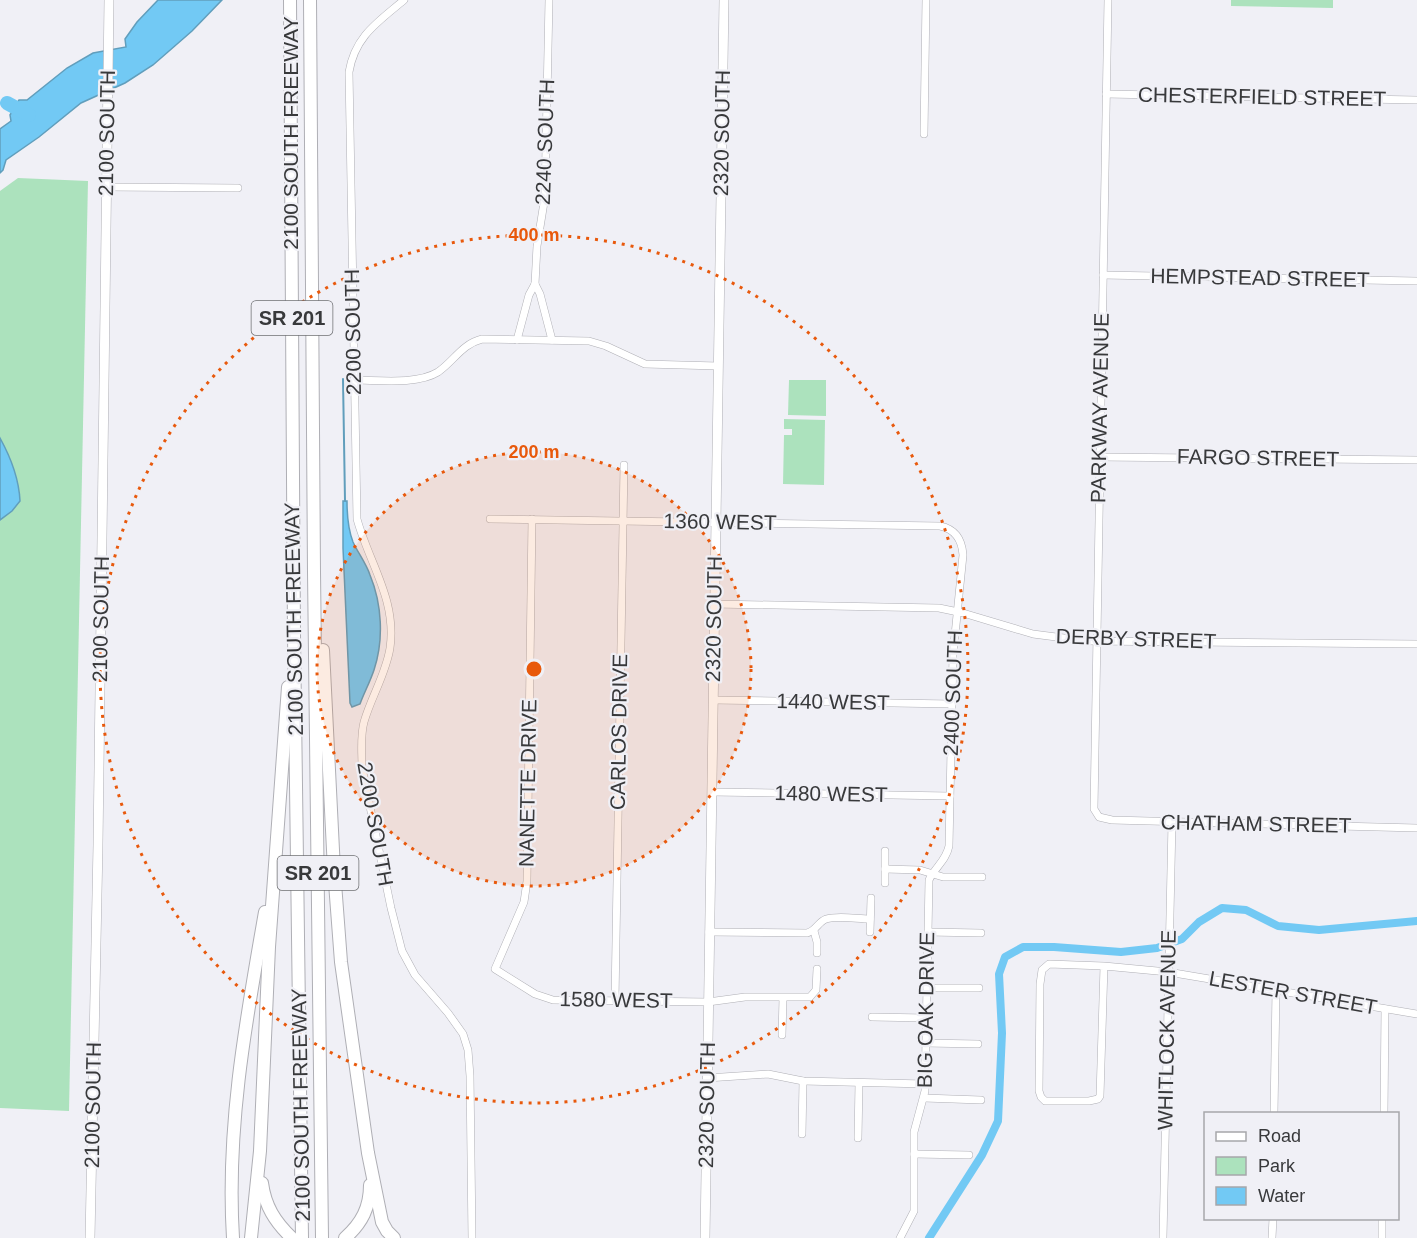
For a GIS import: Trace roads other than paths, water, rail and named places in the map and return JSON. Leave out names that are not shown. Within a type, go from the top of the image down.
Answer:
[{"type":"highway","name":"2100 SOUTH FREEWAY","points":[[290,0],[294,635],[302,1238]]},
{"type":"highway","name":"2100 SOUTH FREEWAY","points":[[310,0],[322,1238]]},
{"type":"highway","points":[[310,70],[318,46],[318,0]]},
{"type":"highway","points":[[314,526],[321,572],[338,925],[345,997],[368,1154],[382,1222],[394,1238]]},
{"type":"highway","points":[[250,1238],[254,1219],[260,1151],[269,947],[285,718],[294,635]]},
{"type":"highway","points":[[233,1238],[232,1163],[235,1107],[243,1036],[276,852]]},
{"type":"highway","points":[[260,1151],[265,1200],[275,1219],[292,1238]]},
{"type":"highway","points":[[345,1238],[362,1218],[369,1203],[368,1154]]},
{"type":"street","name":"2100 SOUTH","points":[[90,1238],[98,855],[109,0]]},
{"type":"street","name":"2200 SOUTH","points":[[404,0],[360,40],[353,51],[348,82],[357,519],[363,541],[385,591],[390,611],[391,629],[380,682],[364,723],[361,746],[362,768],[402,951],[415,975],[457,1024],[468,1050],[472,1238]]},
{"type":"street","name":"2240 SOUTH","points":[[549,0],[545,196],[537,246],[536,284],[552,340]]},
{"type":"street","name":"2320 SOUTH","points":[[705,1238],[724,0]]},
{"type":"street","points":[[924,134],[926,0]]},
{"type":"street","name":"PARKWAY AVENUE","points":[[1097,816],[1092,798],[1108,0]]},
{"type":"street","name":"CHESTERFIELD STREET","points":[[1106,94],[1417,100]]},
{"type":"street","points":[[106,187],[238,188]]},
{"type":"street","name":"HEMPSTEAD STREET","points":[[1103,275],[1417,281]]},
{"type":"street","name":"2240 SOUTH","points":[[517,340],[529,295],[536,284]]},
{"type":"street","points":[[354,380],[425,378],[439,371],[466,345],[482,339],[575,340],[598,343],[645,364],[718,366]]},
{"type":"street","name":"FARGO STREET","points":[[1099,456],[1417,460]]},
{"type":"street","name":"CARLOS DRIVE","points":[[615,1000],[624,465]]},
{"type":"street","name":"1360 WEST","points":[[490,519],[940,526],[948,528]]},
{"type":"street","name":"NANETTE DRIVE","points":[[495,969],[524,902],[527,881],[532,519]]},
{"type":"street","name":"2400 SOUTH","points":[[932,873],[942,862],[949,846],[953,655],[962,548],[960,540],[948,528]]},
{"type":"street","name":"DERBY STREET","points":[[714,604],[930,608],[957,611],[1033,634],[1096,641],[1417,644]]},
{"type":"street","name":"1440 WEST","points":[[713,700],[952,704]]},
{"type":"street","name":"1480 WEST","points":[[711,792],[950,796]]},
{"type":"street","name":"CHATHAM STREET","points":[[1097,816],[1112,820],[1417,828]]},
{"type":"street","name":"WHITLOCK AVENUE","points":[[1163,1238],[1172,822]]},
{"type":"street","points":[[885,851],[885,883]]},
{"type":"street","points":[[885,869],[920,870],[939,876],[982,877]]},
{"type":"street","name":"BIG OAK DRIVE","points":[[900,1238],[913,1198],[915,1124],[924,1098],[929,880],[932,873]]},
{"type":"street","points":[[870,932],[871,898]]},
{"type":"street","points":[[709,932],[813,931],[823,921],[830,919],[870,919]]},
{"type":"street","points":[[813,931],[817,942],[817,953]]},
{"type":"street","points":[[928,932],[981,933]]},
{"type":"street","name":"LESTER STREET","points":[[1104,966],[1101,1090],[1098,1099],[1045,1101],[1039,1091],[1041,978],[1043,967],[1052,963],[1104,966],[1168,972],[1417,1014]]},
{"type":"street","name":"1580 WEST","points":[[495,969],[535,994],[554,999],[708,1002],[745,997],[805,998],[813,994],[817,987],[817,969]]},
{"type":"street","points":[[927,987],[979,988]]},
{"type":"street","points":[[1274,1112],[1276,990]]},
{"type":"street","points":[[782,1035],[783,998]]},
{"type":"street","points":[[1384,1112],[1385,1009]]},
{"type":"street","points":[[872,1017],[926,1018]]},
{"type":"street","points":[[926,1043],[978,1044]]},
{"type":"street","points":[[707,1078],[768,1074],[803,1081],[925,1084]]},
{"type":"street","points":[[802,1134],[803,1081]]},
{"type":"street","points":[[858,1138],[859,1083]]},
{"type":"street","points":[[924,1098],[981,1100]]},
{"type":"street","points":[[914,1154],[969,1155]]},
{"type":"street","points":[[1272,1238],[1273,1220]]},
{"type":"street","points":[[1382,1220],[1382,1238]]},
{"type":"water","points":[[158,0],[222,0],[192,31],[153,65],[125,83],[81,103],[6,160],[0,173],[0,129],[11,121],[10,115],[19,100],[27,100],[67,68],[93,53],[126,47],[125,39],[137,22]]},
{"type":"water","points":[[0,438],[13,468],[20,501],[0,520]]},
{"type":"water","points":[[343,501],[347,501],[348,522],[353,542],[374,586],[380,622],[379,647],[374,670],[360,704],[352,707],[343,548]]},
{"type":"waterway","points":[[7,103],[29,115]]},
{"type":"waterway","points":[[343,379],[345,501]]},
{"type":"waterway","points":[[929,1238],[982,1155],[998,1121],[1002,1033],[999,974],[1005,957],[1023,947],[1121,952],[1157,948],[1182,939],[1199,922],[1222,908],[1246,910],[1278,926],[1319,930],[1417,921]]}]
